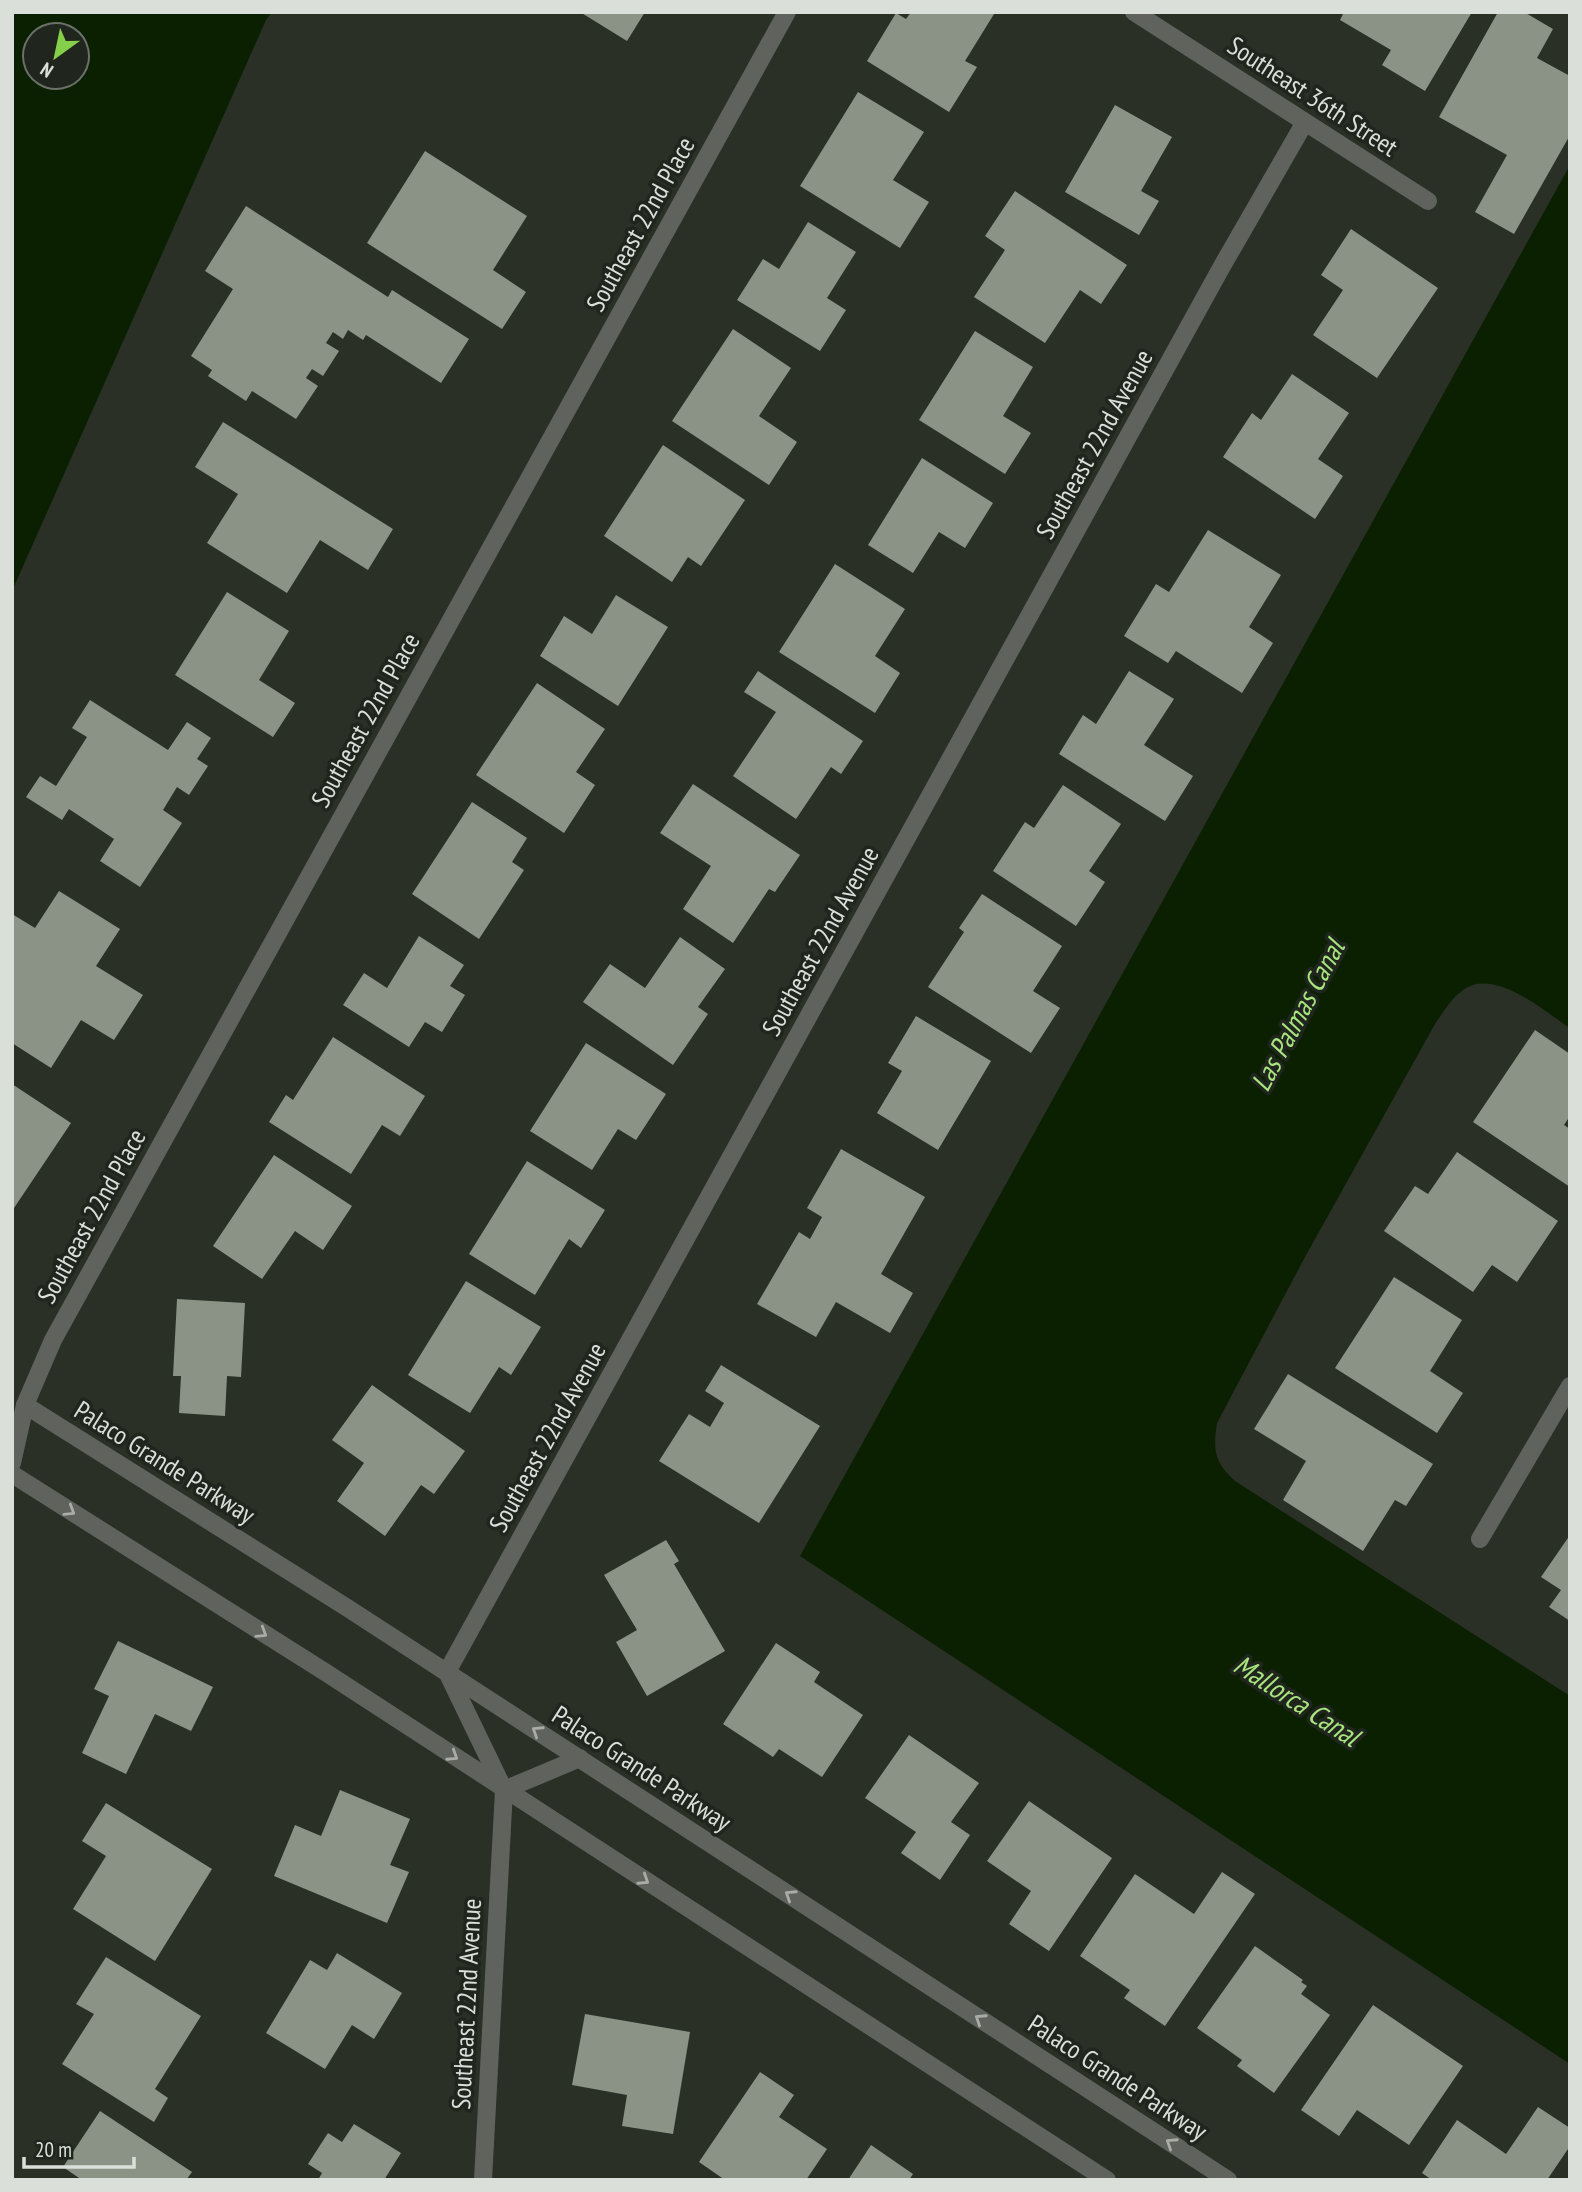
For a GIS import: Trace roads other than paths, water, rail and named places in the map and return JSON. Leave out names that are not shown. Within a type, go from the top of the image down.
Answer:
[{"type":"street","name":"Southeast 22nd Place","points":[[12,1463],[24,1405],[53,1340],[787,12]]},
{"type":"street","name":"Southeast 36th Street","points":[[1134,12],[1428,201]]},
{"type":"street","name":"Southeast 22nd Avenue","points":[[483,2180],[504,1790],[447,1672],[1221,268],[1305,122]]},
{"type":"street","points":[[1480,1539],[1570,1386]]},
{"type":"street","name":"Palaco Grande Parkway","points":[[24,1405],[447,1672],[1228,2180]]},
{"type":"street","points":[[12,1474],[325,1672],[1108,2180]]},
{"type":"street","points":[[504,1790],[580,1758]]},
{"type":"water","points":[[12,12],[272,12],[266,20],[12,591]]},
{"type":"water","points":[[1570,165],[1570,1028],[1533,1002],[1504,987],[1476,984],[1463,990],[1451,1002],[1435,1024],[1305,1257],[1217,1423],[1215,1448],[1223,1468],[1235,1481],[1570,1696],[1570,2064],[800,1556]]},
{"type":"water label","name":"Las Palmas Canal","points":[[1297,1015]]},
{"type":"water label","name":"Mallorca Canal","points":[[1297,1700]]}]
